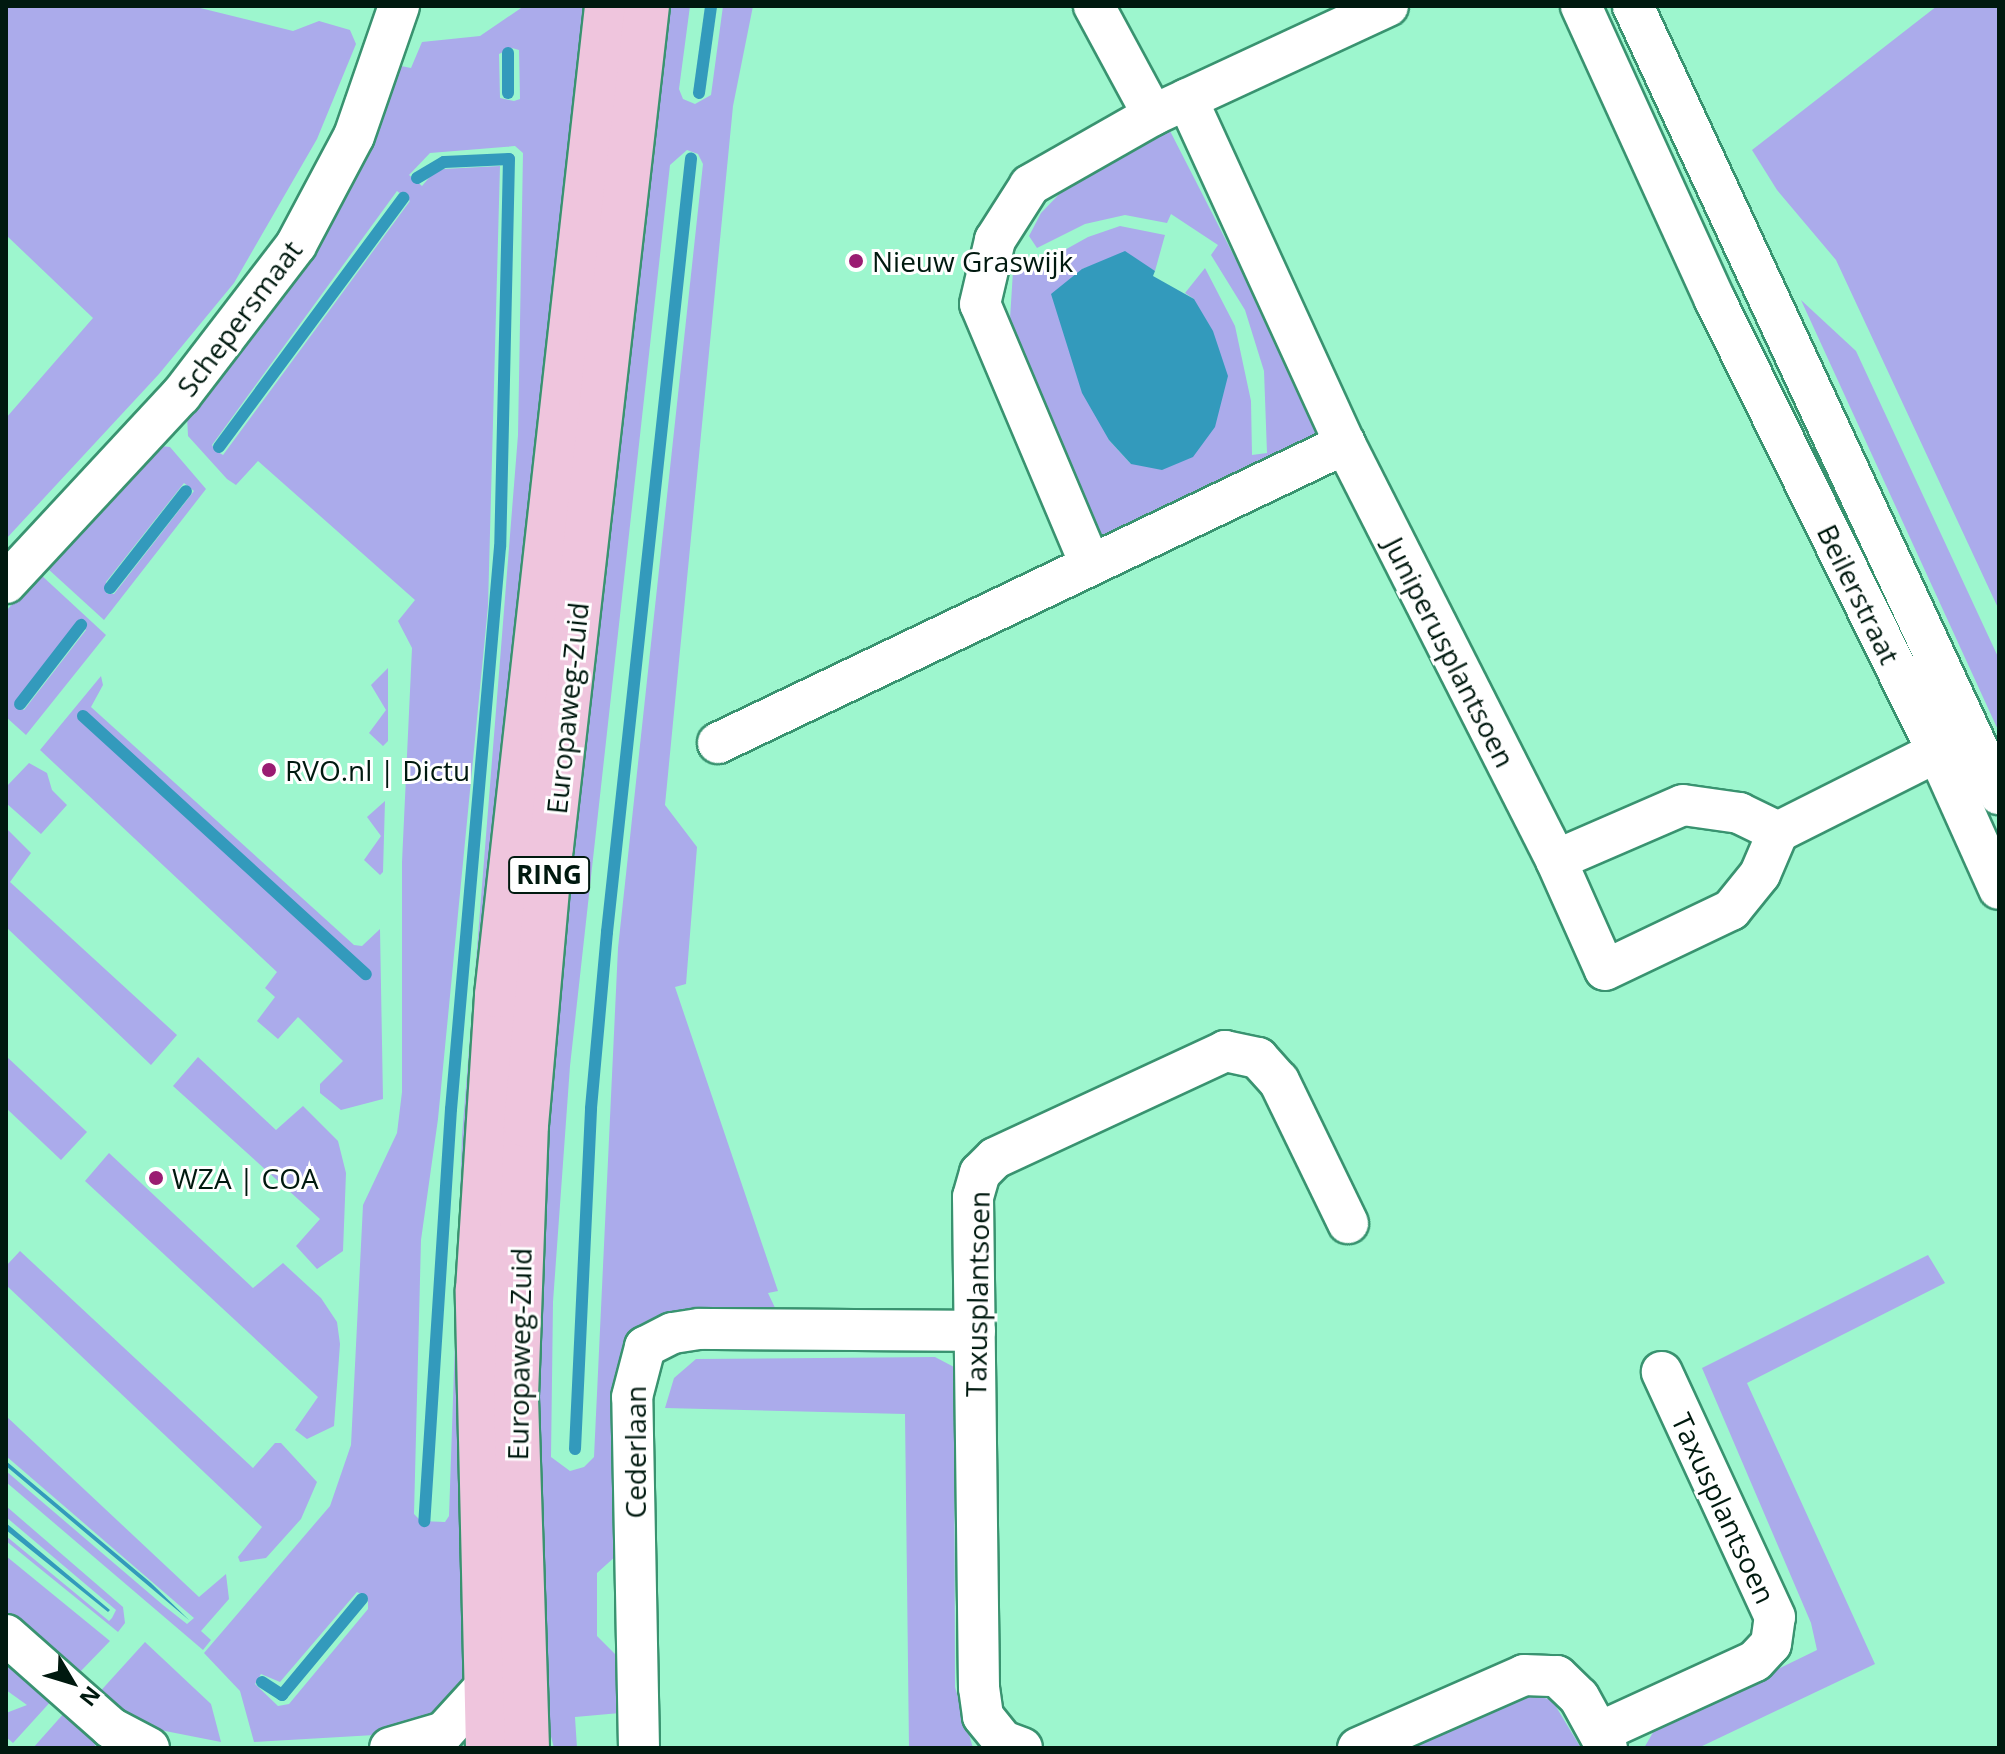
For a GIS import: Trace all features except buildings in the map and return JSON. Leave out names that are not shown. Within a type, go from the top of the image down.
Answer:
[{"type":"main road","name":"Europaweg-Zuid","points":[[488,1748],[484,1688],[478,1290],[497,995],[607,6]]},
{"type":"main road","name":"Europaweg-Zuid","points":[[527,1748],[516,1396],[525,1139],[551,847],[647,6]]},
{"type":"street","name":"Juniperusplantsoen","points":[[1094,6],[1170,107],[1556,860],[1605,970],[1731,910],[1760,874],[1778,832]]},
{"type":"street","points":[[1090,564],[1052,482],[980,304],[995,240],[1030,185],[1170,107],[1388,6]]},
{"type":"street","name":"Beilerstraat","points":[[1581,6],[1715,300],[1954,743],[1999,794]]},
{"type":"street","name":"Beilerstraat","points":[[1633,6],[1764,281],[1954,743],[1999,889]]},
{"type":"street","name":"Schepersmaat","points":[[6,583],[181,395],[296,245],[354,136],[387,9]]},
{"type":"street","points":[[1715,300],[1764,281]]},
{"type":"street","points":[[718,743],[1345,444]]},
{"type":"street","points":[[1556,860],[1683,805],[1739,813],[1778,832],[1954,743]]},
{"type":"street","name":"Taxusplantsoen","points":[[1022,1748],[1003,1741],[983,1716],[979,1688],[973,1197],[980,1173],[995,1158],[1225,1051],[1258,1058],[1279,1081],[1348,1223]]},
{"type":"street","name":"Cederlaan","points":[[639,1748],[632,1397],[645,1347],[673,1333],[699,1329],[975,1331]]},
{"type":"street","name":"Taxusplantsoen","points":[[1358,1748],[1524,1675],[1557,1676],[1579,1697],[1604,1740],[1755,1661],[1771,1644],[1775,1617],[1662,1372]]},
{"type":"street","points":[[6,1635],[101,1720],[149,1748]]},
{"type":"street","points":[[390,1748],[444,1732],[484,1688]]},
{"type":"shaded area","points":[[6,6],[192,6],[293,31],[319,21],[350,30],[356,44],[317,139],[234,283],[159,374],[6,539],[6,418],[93,318],[6,235]]},
{"type":"shaded area","points":[[524,6],[589,6],[464,1237],[460,1497],[466,1670],[450,1708],[392,1734],[254,1742],[240,1691],[204,1653],[330,1506],[351,1445],[363,1205],[397,1133],[402,1092],[402,862],[412,648],[398,621],[415,600],[258,461],[236,485],[227,479],[188,436],[187,416],[259,331],[316,247],[401,66],[411,68],[422,42],[480,36]],"holes":[[[512,48],[519,50],[520,99],[500,98],[499,54]],[[515,146],[523,153],[518,435],[462,1136],[449,1516],[445,1522],[421,1521],[414,1514],[421,1240],[438,1119],[488,606],[500,166],[444,169],[433,173],[422,186],[409,175],[430,153]],[[397,191],[410,201],[223,455],[212,445]],[[357,1592],[368,1598],[368,1609],[289,1704],[278,1706],[255,1684],[261,1674],[280,1682]]]},
{"type":"shaded area","points":[[657,6],[690,6],[679,89],[683,99],[695,104],[711,95],[723,6],[753,6],[733,106],[665,805],[697,847],[686,984],[675,987],[778,1291],[768,1293],[777,1312],[627,1345],[615,1378],[617,1555],[597,1573],[597,1636],[621,1660],[620,1713],[575,1717],[577,1748],[554,1748],[533,1666],[528,1294]],"holes":[[[687,150],[698,154],[703,164],[618,948],[594,1457],[584,1467],[570,1471],[551,1457],[553,1302],[570,1066],[670,165]]]},
{"type":"shaded area","points":[[1937,6],[1999,6],[1999,610],[1836,260],[1777,190],[1752,150]]},
{"type":"shaded area","points":[[1168,127],[1318,420],[1314,444],[1102,544],[1016,344],[1010,319],[1013,271],[1027,271],[1088,237],[1120,226],[1165,235],[1155,271],[1124,255],[1082,269],[1109,440],[1131,464],[1194,299],[1185,293],[1205,268],[1235,326],[1251,401],[1252,455],[1267,453],[1264,371],[1245,310],[1211,255],[1218,245],[1171,214],[1167,223],[1125,215],[1085,224],[1037,248],[1029,236],[1041,213],[1070,183]]},
{"type":"shaded area","points":[[1125,251],[1155,271],[1153,276],[1194,299],[1213,331],[1228,376],[1215,427],[1193,457],[1162,470],[1131,464],[1109,440],[1082,393],[1051,294],[1082,269]]},
{"type":"shaded area","points":[[1801,300],[1856,351],[1999,659],[1999,732]]},
{"type":"shaded area","points":[[161,446],[170,447],[206,489],[104,620],[47,568]],"holes":[[[184,483],[194,491],[114,594],[107,594],[106,582]]]},
{"type":"shaded area","points":[[40,574],[106,635],[26,735],[6,717],[6,611]],"holes":[[[78,621],[86,630],[24,710],[15,702]]]},
{"type":"shaded area","points":[[388,668],[388,741],[383,746],[369,733],[386,710],[371,685]]},
{"type":"shaded area","points":[[101,676],[103,685],[91,707],[354,945],[362,946],[380,929],[383,1099],[341,1110],[320,1093],[320,1084],[343,1061],[298,1017],[278,1039],[257,1021],[275,997],[265,988],[277,972],[40,750]]},
{"type":"shaded area","points":[[29,763],[47,773],[52,790],[67,805],[41,834],[6,803],[6,787]]},
{"type":"shaded area","points":[[385,801],[383,872],[380,875],[364,860],[381,836],[367,817]]},
{"type":"shaded area","points":[[6,828],[31,853],[10,882],[177,1035],[151,1065],[6,927]]},
{"type":"shaded area","points":[[6,1056],[87,1132],[61,1160],[6,1108]]},
{"type":"shaded area","points":[[198,1057],[276,1130],[303,1106],[338,1141],[346,1173],[343,1251],[317,1269],[296,1246],[320,1219],[173,1086]]},
{"type":"shaded area","points":[[109,1153],[253,1288],[283,1263],[321,1298],[337,1322],[340,1344],[334,1426],[307,1439],[295,1430],[318,1397],[85,1181]]},
{"type":"shaded area","points":[[20,1251],[253,1468],[275,1443],[281,1443],[317,1482],[301,1519],[266,1558],[240,1562],[238,1557],[262,1527],[6,1285],[6,1266]]},
{"type":"shaded area","points":[[1928,1255],[1945,1283],[1747,1383],[1875,1664],[1698,1748],[1644,1748],[1655,1729],[1817,1650],[1811,1623],[1702,1368]]},
{"type":"shaded area","points":[[935,1357],[954,1367],[955,1687],[973,1748],[909,1748],[905,1414],[665,1408],[674,1378],[696,1359]]},
{"type":"shaded area","points":[[6,1416],[199,1597],[226,1574],[229,1599],[201,1631],[211,1640],[203,1650],[6,1482],[6,1471],[187,1624],[194,1618],[6,1456]]},
{"type":"shaded area","points":[[6,1461],[151,1583],[189,1620],[6,1466]]},
{"type":"shaded area","points":[[6,1506],[123,1607],[125,1623],[118,1632],[6,1541],[6,1536],[109,1621],[112,1618],[116,1610],[6,1517]]},
{"type":"shaded area","points":[[6,1523],[110,1610],[108,1612],[6,1530]]},
{"type":"shaded area","points":[[6,1556],[110,1641],[77,1675],[6,1614]]},
{"type":"shaded area","points":[[145,1642],[211,1704],[221,1742],[160,1730],[96,1696]]},
{"type":"shaded area","points":[[6,1655],[53,1699],[13,1743],[6,1737],[6,1713],[27,1705],[6,1690]]},
{"type":"shaded area","points":[[1526,1693],[1552,1700],[1581,1748],[1407,1748]]},
{"type":"shaded area","points":[[65,1712],[92,1736],[96,1748],[33,1748]]},
{"type":"waterway","points":[[699,93],[711,6]]},
{"type":"waterway","points":[[508,53],[508,93]]},
{"type":"waterway","points":[[417,178],[444,162],[509,159],[500,547],[451,1109],[424,1521]]},
{"type":"waterway","points":[[575,1449],[591,1108],[607,932],[691,159]]},
{"type":"waterway","points":[[219,447],[403,198]]},
{"type":"waterway","points":[[110,588],[186,491]]},
{"type":"waterway","points":[[20,704],[81,625]]},
{"type":"waterway","points":[[83,716],[366,974]]},
{"type":"waterway","points":[[262,1682],[282,1695],[362,1599]]},
{"type":"place","name":"Nieuw Graswijk","points":[[856,261]]},
{"type":"place","name":"RVO.nl | Dictu","points":[[269,770]]},
{"type":"place","name":"WZA | COA","points":[[156,1178]]}]
